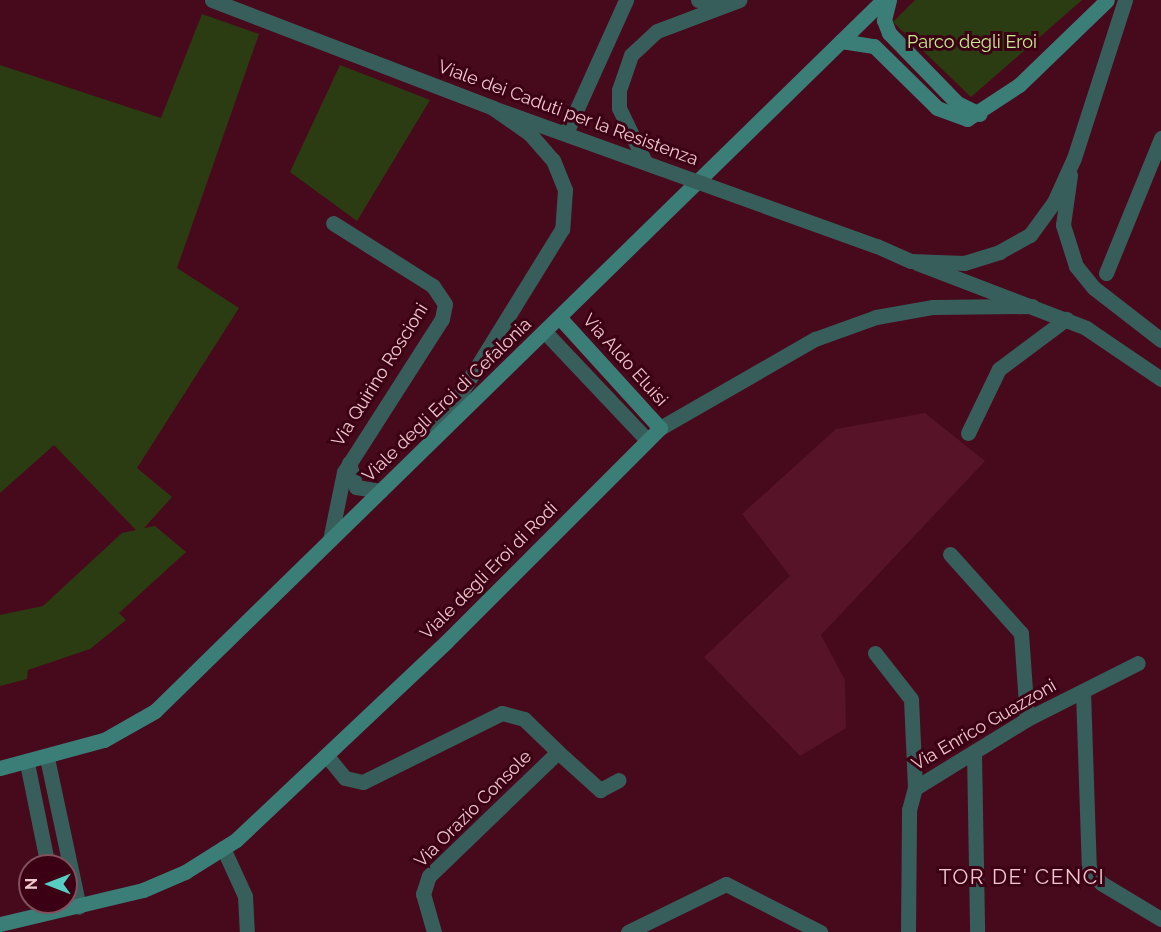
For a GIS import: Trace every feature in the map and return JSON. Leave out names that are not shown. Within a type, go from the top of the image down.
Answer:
[{"type":"main road","name":"Viale degli Eroi di Cefalonia","points":[[0,768],[47,758],[104,740],[155,711],[381,491],[434,436],[560,318],[883,0]]},
{"type":"main road","points":[[889,0],[884,20],[889,33],[960,105],[980,114]]},
{"type":"main road","points":[[841,41],[878,48],[951,117],[980,114],[1107,0]]},
{"type":"main road","name":"Via Aldo Eluisi","points":[[560,318],[660,428]]},
{"type":"main road","name":"Viale degli Eroi di Rodi","points":[[79,907],[142,890],[223,848],[274,809],[660,428]]},
{"type":"main road","name":"Viale degli Eroi di Rodi","points":[[0,924],[33,914]]},
{"type":"street","name":"Viale dei Caduti per la Resistenza","points":[[212,0],[493,108],[877,246],[1066,319],[1104,337],[1161,379]]},
{"type":"street","points":[[567,133],[626,0]]},
{"type":"street","points":[[698,0],[715,0]]},
{"type":"street","points":[[645,162],[620,108],[619,90],[631,56],[657,31],[739,0]]},
{"type":"street","name":"Viale dei Caduti per la Resistenza","points":[[1125,0],[1074,158],[1063,220],[1071,256],[1094,288],[1161,340]]},
{"type":"street","points":[[434,436],[556,239],[564,216],[565,190],[553,160],[530,134],[493,108]]},
{"type":"street","points":[[1106,273],[1161,138]]},
{"type":"street","name":"Viale dei Caduti per la Resistenza","points":[[911,261],[964,263],[1015,245],[1043,218],[1074,158]]},
{"type":"street","name":"Via Quirino Roscioni","points":[[330,540],[349,463],[442,319],[445,304],[433,286],[333,223]]},
{"type":"street","name":"Viale degli Eroi di Rodi","points":[[660,428],[815,339],[876,317],[933,307],[1032,306]]},
{"type":"street","points":[[968,434],[999,369],[1066,319]]},
{"type":"street","name":"Via Aldo Eluisi","points":[[545,332],[647,440]]},
{"type":"street","name":"Via Quirino Roscioni","points":[[349,463],[356,487],[381,491]]},
{"type":"street","points":[[950,554],[1021,633],[1027,719]]},
{"type":"street","points":[[875,653],[909,694],[915,788]]},
{"type":"street","name":"Via Enrico Guazzoni","points":[[908,932],[909,810],[915,788],[1027,719],[1138,663]]},
{"type":"street","points":[[1083,691],[1089,868],[1101,883],[1161,919]]},
{"type":"street","name":"Via Orazio Console","points":[[327,756],[345,778],[368,781],[502,713],[526,720],[601,791],[619,780]]},
{"type":"street","name":"Via Orazio Console","points":[[434,932],[423,894],[429,876],[558,752]]},
{"type":"street","points":[[974,752],[977,932]]},
{"type":"street","points":[[47,758],[79,907]]},
{"type":"street","points":[[27,763],[46,854]]},
{"type":"street","points":[[223,848],[245,896],[247,932]]},
{"type":"street","points":[[628,932],[729,885],[820,932]]},
{"type":"shaded area","points":[[925,413],[985,461],[821,635],[845,680],[846,728],[800,756],[704,657],[790,576],[742,514],[836,429]]},
{"type":"green space","name":"Parco degli Eroi","points":[[915,0],[1082,0],[971,97],[893,22]]},
{"type":"green space","points":[[202,14],[259,34],[177,268],[239,308],[137,468],[172,497],[144,528],[155,526],[186,552],[119,613],[126,620],[90,649],[28,670],[27,679],[0,686],[0,615],[43,606],[122,533],[136,530],[54,445],[0,493],[0,65],[161,118]]},
{"type":"green space","points":[[340,65],[430,100],[357,221],[290,172]]},
{"type":"district","name":"TOR DE' CENCI","points":[[1022,877]]}]
